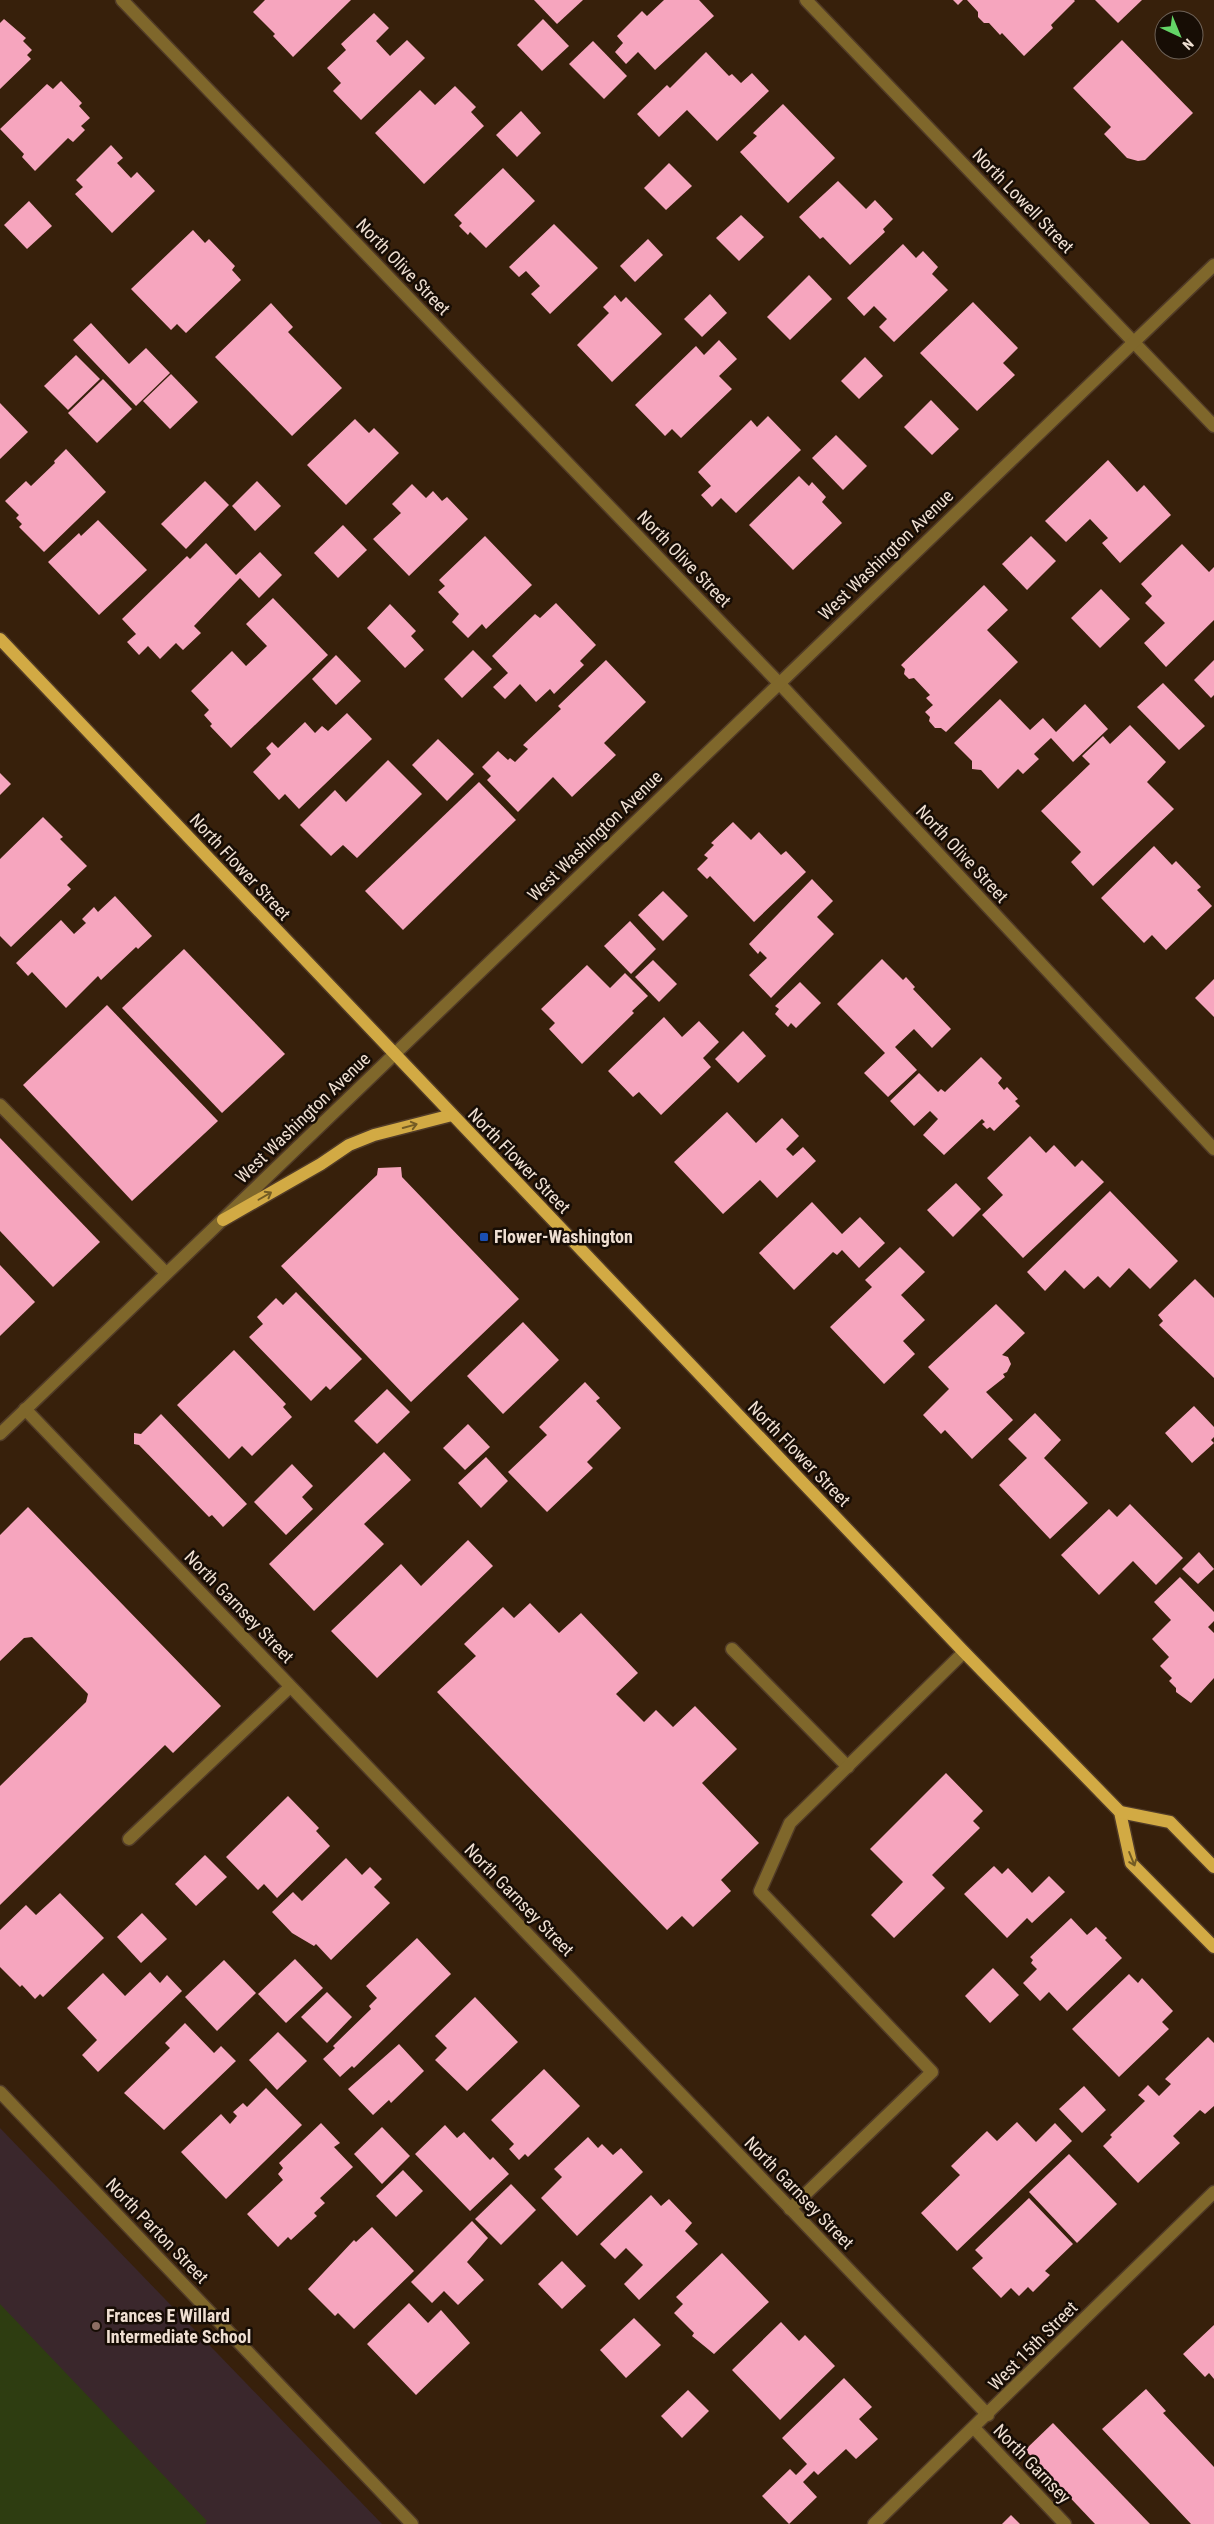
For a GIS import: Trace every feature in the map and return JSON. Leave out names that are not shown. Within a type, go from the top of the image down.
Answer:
[{"type":"main road","name":"North Flower Street","points":[[0,640],[964,1652],[1120,1812]]},
{"type":"main road","points":[[223,1220],[322,1164],[349,1144],[374,1135],[452,1115]]},
{"type":"main road","points":[[1214,1867],[1170,1822],[1120,1812],[1131,1862],[1214,1947]]},
{"type":"street","name":"North Olive Street","points":[[122,0],[779,683],[1214,1149]]},
{"type":"street","name":"North Lowell Street","points":[[806,0],[1214,426]]},
{"type":"street","name":"West Washington Avenue","points":[[0,1434],[1214,265]]},
{"type":"street","points":[[0,1105],[166,1273]]},
{"type":"street","name":"North Garnsey Street","points":[[25,1409],[988,2415]]},
{"type":"street","points":[[732,1649],[848,1767]]},
{"type":"street","points":[[790,2209],[932,2072],[760,1891],[790,1823],[964,1652]]},
{"type":"street","points":[[129,1839],[290,1686]]},
{"type":"street","name":"North Parton Street","points":[[0,2092],[412,2524]]},
{"type":"street","name":"West 15th Street","points":[[874,2524],[988,2415],[1214,2192]]},
{"type":"street","name":"North Garnsey","points":[[974,2428],[1065,2524]]},
{"type":"shaded area","name":"Frances E Willard Intermediate School","points":[[0,2128],[382,2524],[0,2524]]},
{"type":"green space","points":[[0,2304],[207,2521],[205,2524],[0,2524]]},
{"type":"building","points":[[265,0],[351,0],[293,57],[273,36],[275,34],[253,12]]},
{"type":"building","points":[[534,0],[583,0],[557,24]]},
{"type":"building","points":[[664,0],[699,0],[714,16],[655,70],[638,52],[626,64],[615,52],[623,43],[617,36],[642,11],[647,16]]},
{"type":"building","points":[[953,0],[963,0],[958,5]]},
{"type":"building","points":[[967,0],[1075,1],[1051,25],[1053,28],[1024,56],[1002,33],[1000,35],[989,23],[984,23],[978,17],[978,12]]},
{"type":"building","points":[[1095,0],[1142,0],[1118,23]]},
{"type":"building","points":[[374,13],[389,28],[376,41],[390,56],[407,40],[425,58],[361,120],[333,91],[341,83],[327,68],[346,50],[341,44]]},
{"type":"building","points":[[4,19],[26,38],[23,41],[32,50],[27,55],[31,59],[0,89],[0,23]]},
{"type":"building","points":[[543,19],[569,46],[542,71],[517,45]]},
{"type":"building","points":[[1122,40],[1193,113],[1145,160],[1138,161],[1127,158],[1104,134],[1111,127],[1073,88]]},
{"type":"building","points":[[593,41],[627,76],[604,99],[569,64]]},
{"type":"building","points":[[706,52],[729,76],[732,74],[741,83],[752,73],[769,91],[717,141],[687,110],[659,137],[637,114],[667,85],[670,88]]},
{"type":"building","points":[[61,81],[82,103],[79,106],[90,118],[81,126],[85,130],[73,142],[68,138],[35,171],[22,157],[24,154],[0,129],[47,84],[53,89]]},
{"type":"building","points":[[455,86],[476,107],[471,112],[484,126],[424,184],[375,133],[420,90],[435,105]]},
{"type":"building","points":[[783,104],[835,158],[788,203],[740,152],[757,136],[753,133]]},
{"type":"building","points":[[521,111],[541,133],[517,157],[496,135]]},
{"type":"building","points":[[111,145],[123,158],[117,163],[131,178],[137,172],[155,191],[112,233],[75,194],[83,187],[76,180]]},
{"type":"building","points":[[669,163],[692,186],[666,210],[644,188]]},
{"type":"building","points":[[503,168],[535,201],[486,248],[470,232],[468,235],[459,226],[462,223],[454,215]]},
{"type":"building","points":[[838,181],[866,209],[875,200],[893,219],[883,229],[885,232],[850,265],[823,237],[820,239],[799,217]]},
{"type":"building","points":[[29,201],[52,226],[27,249],[4,225]]},
{"type":"building","points":[[741,215],[764,237],[739,261],[716,238]]},
{"type":"building","points":[[554,224],[598,268],[550,314],[531,294],[540,286],[526,271],[519,277],[509,267]]},
{"type":"building","points":[[193,230],[205,243],[209,239],[235,266],[232,270],[241,280],[186,333],[177,324],[171,330],[131,289]]},
{"type":"building","points":[[648,239],[663,255],[635,282],[620,266]]},
{"type":"building","points":[[903,244],[916,258],[923,251],[938,267],[932,274],[948,290],[894,342],[879,327],[887,319],[874,306],[864,316],[847,298]]},
{"type":"building","points":[[809,275],[832,299],[790,340],[767,317]]},
{"type":"building","points":[[710,294],[727,313],[702,337],[684,319]]},
{"type":"building","points":[[615,295],[621,302],[626,297],[662,334],[612,382],[577,345],[609,313],[603,307]]},
{"type":"building","points":[[973,302],[1018,348],[1003,363],[1015,375],[977,411],[920,353]]},
{"type":"building","points":[[271,303],[293,327],[288,332],[342,388],[292,436],[215,357]]},
{"type":"building","points":[[91,323],[129,364],[146,348],[170,373],[136,406],[73,340]]},
{"type":"building","points":[[719,340],[737,359],[719,376],[732,389],[681,438],[672,429],[665,436],[635,405],[696,346],[704,355]]},
{"type":"building","points":[[76,355],[100,379],[68,410],[44,386]]},
{"type":"building","points":[[865,357],[883,376],[859,399],[841,381]]},
{"type":"building","points":[[171,374],[198,402],[170,429],[143,401]]},
{"type":"building","points":[[103,379],[132,409],[97,443],[68,413]]},
{"type":"building","points":[[931,400],[959,429],[932,455],[904,427]]},
{"type":"building","points":[[0,403],[28,432],[0,459]]},
{"type":"building","points":[[768,416],[801,450],[736,513],[721,498],[712,507],[701,495],[711,486],[698,472],[751,420],[757,427]]},
{"type":"building","points":[[355,419],[369,433],[374,428],[399,453],[346,505],[307,465]]},
{"type":"building","points":[[836,435],[867,466],[843,490],[812,458]]},
{"type":"building","points":[[66,449],[106,492],[44,552],[19,527],[22,524],[16,518],[19,515],[5,501],[26,481],[31,486],[55,463],[54,461]]},
{"type":"building","points":[[1108,460],[1137,492],[1144,485],[1171,515],[1120,563],[1102,543],[1108,538],[1090,519],[1066,542],[1045,521]]},
{"type":"building","points":[[799,476],[809,486],[812,482],[826,497],[822,502],[842,523],[793,570],[749,525]]},
{"type":"building","points":[[205,481],[229,505],[186,549],[161,524]]},
{"type":"building","points":[[257,481],[281,506],[255,531],[232,506]]},
{"type":"building","points":[[412,484],[426,498],[433,491],[442,501],[447,497],[468,519],[409,576],[373,539],[401,513],[392,504]]},
{"type":"building","points":[[98,520],[147,570],[99,615],[48,562],[79,533],[81,536]]},
{"type":"building","points":[[343,525],[367,550],[338,578],[314,553]]},
{"type":"building","points":[[485,536],[532,585],[486,629],[482,624],[468,638],[452,622],[459,614],[438,592],[445,586],[439,580]]},
{"type":"building","points":[[1031,536],[1056,561],[1027,590],[1002,564]]},
{"type":"building","points":[[206,543],[236,575],[260,552],[282,575],[259,598],[240,578],[194,626],[201,633],[183,650],[176,643],[160,659],[148,646],[139,655],[127,642],[136,634],[122,619],[187,556],[190,559]]},
{"type":"building","points":[[1182,544],[1209,572],[1214,567],[1214,620],[1166,667],[1144,643],[1165,623],[1145,603],[1152,596],[1141,584]]},
{"type":"building","points":[[984,585],[1008,610],[987,630],[1018,662],[946,732],[941,728],[935,728],[929,721],[930,717],[925,712],[933,705],[926,698],[930,695],[914,678],[909,679],[904,674],[905,669],[901,665]]},
{"type":"building","points":[[1101,589],[1130,619],[1100,648],[1071,618]]},
{"type":"building","points":[[273,598],[328,655],[231,748],[210,726],[212,724],[204,715],[209,710],[191,691],[232,651],[246,666],[267,646],[246,624]]},
{"type":"building","points":[[556,603],[596,645],[580,661],[584,665],[554,694],[550,689],[536,702],[520,684],[505,699],[493,687],[508,673],[492,656],[535,614],[540,618]]},
{"type":"building","points":[[390,604],[416,631],[411,636],[424,650],[405,668],[367,628]]},
{"type":"building","points":[[473,650],[492,669],[462,698],[444,679]]},
{"type":"building","points":[[336,655],[361,681],[336,705],[312,679]]},
{"type":"building","points":[[606,660],[646,702],[604,743],[616,755],[572,797],[553,777],[518,812],[487,780],[491,776],[482,767],[498,751],[508,760],[510,758],[515,762],[528,749],[523,745],[561,709],[558,706]]},
{"type":"building","points":[[1214,660],[1214,695],[1211,698],[1194,680]]},
{"type":"building","points":[[1163,683],[1205,726],[1179,750],[1137,707]]},
{"type":"building","points":[[1000,699],[1030,730],[1043,718],[1056,732],[1085,704],[1108,729],[1073,762],[1051,738],[1034,754],[1039,759],[1023,774],[1018,769],[998,789],[981,770],[972,769],[972,761],[954,743]]},
{"type":"building","points":[[347,713],[372,739],[299,809],[285,794],[279,800],[253,772],[271,754],[266,748],[272,742],[278,748],[305,722],[315,733],[322,726],[328,731]]},
{"type":"building","points":[[1130,725],[1166,762],[1147,782],[1174,809],[1093,886],[1071,862],[1081,852],[1041,811],[1090,764],[1082,756],[1103,736],[1110,744]]},
{"type":"building","points":[[438,739],[474,774],[447,801],[412,765]]},
{"type":"building","points":[[388,760],[422,794],[357,858],[343,845],[331,856],[300,825],[335,790],[346,802]]},
{"type":"building","points":[[0,773],[11,784],[0,795]]},
{"type":"building","points":[[479,782],[516,820],[403,930],[365,891]]},
{"type":"building","points":[[43,817],[63,837],[60,839],[87,866],[67,885],[71,889],[11,947],[0,936],[0,859]]},
{"type":"building","points":[[733,822],[751,840],[759,832],[781,855],[786,851],[806,872],[754,922],[710,876],[707,879],[697,869],[708,858],[704,855],[714,845],[711,843]]},
{"type":"building","points":[[1154,846],[1172,865],[1176,861],[1201,887],[1197,890],[1212,906],[1166,950],[1152,935],[1144,943],[1101,898]]},
{"type":"building","points":[[812,879],[833,901],[817,917],[834,934],[771,998],[749,975],[767,958],[760,951],[758,954],[749,944]]},
{"type":"building","points":[[663,891],[688,916],[663,941],[638,915]]},
{"type":"building","points":[[115,896],[152,936],[138,949],[136,947],[101,980],[98,976],[66,1008],[32,972],[28,976],[16,963],[61,920],[74,934],[86,923],[82,919],[94,907],[98,912]]},
{"type":"building","points":[[630,921],[656,949],[631,974],[604,946]]},
{"type":"building","points":[[184,949],[285,1054],[222,1113],[122,1008]]},
{"type":"building","points":[[882,959],[903,980],[906,977],[915,987],[913,989],[951,1029],[932,1048],[914,1029],[895,1047],[917,1070],[888,1097],[864,1073],[885,1053],[837,1004]]},
{"type":"building","points":[[653,960],[677,984],[659,1002],[635,977]]},
{"type":"building","points":[[587,965],[610,988],[625,973],[648,996],[632,1011],[634,1013],[582,1064],[549,1029],[555,1023],[541,1009]]},
{"type":"building","points":[[1214,979],[1214,1017],[1195,998]]},
{"type":"building","points":[[800,982],[821,1003],[796,1028],[791,1023],[788,1027],[775,1014],[779,1009],[775,1006]]},
{"type":"building","points":[[107,1005],[218,1121],[132,1201],[23,1085]]},
{"type":"building","points":[[664,1017],[682,1037],[699,1021],[719,1042],[703,1058],[711,1067],[661,1115],[639,1092],[633,1097],[608,1071]]},
{"type":"building","points":[[743,1031],[766,1056],[738,1083],[715,1059]]},
{"type":"building","points":[[981,1057],[1002,1078],[998,1083],[1004,1090],[1007,1087],[1018,1099],[1015,1101],[1020,1106],[994,1131],[990,1127],[987,1129],[982,1124],[985,1122],[982,1119],[944,1155],[923,1135],[938,1119],[930,1111],[914,1126],[890,1101],[919,1073],[938,1092],[941,1089],[945,1092]]},
{"type":"building","points":[[727,1112],[756,1143],[782,1118],[799,1136],[786,1149],[793,1156],[803,1147],[816,1161],[777,1198],[760,1180],[723,1214],[674,1162]]},
{"type":"building","points":[[1030,1136],[1046,1153],[1054,1145],[1075,1167],[1082,1160],[1104,1182],[1023,1258],[982,1215],[1003,1195],[987,1178]]},
{"type":"building","points":[[0,1138],[100,1242],[53,1287],[0,1231]]},
{"type":"building","points":[[401,1167],[402,1177],[519,1299],[411,1402],[281,1266],[377,1175],[378,1168]]},
{"type":"building","points":[[956,1183],[981,1209],[953,1237],[927,1210]]},
{"type":"building","points":[[1110,1191],[1178,1261],[1150,1289],[1129,1268],[1110,1288],[1098,1276],[1084,1289],[1065,1270],[1045,1291],[1027,1272]]},
{"type":"building","points":[[812,1202],[842,1234],[860,1217],[885,1243],[859,1268],[842,1250],[837,1255],[833,1252],[794,1290],[759,1253]]},
{"type":"building","points":[[900,1247],[925,1272],[901,1295],[925,1320],[903,1341],[915,1354],[884,1384],[830,1327],[872,1287],[865,1280]]},
{"type":"building","points":[[0,1265],[35,1302],[0,1336]]},
{"type":"building","points":[[1195,1279],[1214,1298],[1214,1378],[1159,1325],[1163,1321],[1158,1315]]},
{"type":"building","points":[[296,1292],[362,1359],[330,1390],[326,1386],[311,1401],[249,1337],[263,1324],[257,1317],[276,1298],[283,1305]]},
{"type":"building","points":[[996,1304],[1025,1333],[1002,1355],[1008,1357],[1011,1364],[1007,1372],[1003,1374],[1005,1377],[986,1392],[1013,1420],[972,1459],[945,1430],[941,1434],[923,1415],[949,1389],[928,1367]]},
{"type":"building","points":[[523,1322],[559,1360],[503,1414],[467,1376]]},
{"type":"building","points":[[234,1350],[286,1404],[283,1407],[292,1417],[252,1456],[242,1446],[229,1459],[177,1405]]},
{"type":"building","points":[[585,1382],[600,1398],[596,1401],[621,1428],[587,1462],[593,1468],[547,1512],[508,1472],[547,1435],[539,1427]]},
{"type":"building","points":[[387,1389],[410,1412],[377,1444],[354,1421]]},
{"type":"building","points":[[1194,1406],[1214,1427],[1214,1437],[1211,1440],[1214,1443],[1192,1463],[1165,1433]]},
{"type":"building","points":[[1035,1413],[1061,1440],[1044,1458],[1088,1503],[1050,1539],[999,1485],[1027,1458],[1008,1439]]},
{"type":"building","points":[[161,1414],[247,1504],[223,1527],[212,1515],[209,1517],[139,1445],[134,1444],[134,1433],[141,1434]]},
{"type":"building","points":[[468,1424],[490,1447],[465,1470],[443,1448]]},
{"type":"building","points":[[384,1452],[411,1480],[364,1524],[384,1544],[314,1611],[269,1564]]},
{"type":"building","points":[[486,1457],[508,1481],[481,1508],[458,1483]]},
{"type":"building","points":[[292,1464],[313,1486],[302,1497],[313,1509],[286,1535],[254,1502]]},
{"type":"building","points":[[1130,1504],[1183,1558],[1156,1585],[1133,1561],[1099,1595],[1061,1555],[1109,1509],[1117,1517]]},
{"type":"building","points":[[28,1507],[221,1706],[173,1753],[165,1745],[0,1905],[0,1786],[86,1702],[88,1694],[32,1637],[24,1638],[0,1661],[0,1535]]},
{"type":"building","points":[[468,1540],[493,1566],[377,1678],[331,1631],[401,1564],[421,1586]]},
{"type":"building","points":[[1199,1552],[1214,1569],[1198,1584],[1182,1569]]},
{"type":"building","points":[[1180,1577],[1214,1612],[1214,1621],[1208,1627],[1214,1633],[1214,1678],[1191,1703],[1176,1692],[1176,1688],[1169,1681],[1172,1678],[1160,1666],[1169,1657],[1152,1639],[1171,1620],[1154,1602]]},
{"type":"building","points":[[530,1603],[559,1633],[581,1613],[638,1673],[616,1694],[644,1722],[656,1710],[673,1727],[695,1706],[737,1749],[702,1783],[759,1843],[721,1880],[731,1891],[693,1927],[682,1916],[667,1930],[437,1692],[476,1656],[464,1644],[503,1607],[514,1618]]},
{"type":"building","points":[[946,1773],[983,1811],[973,1821],[980,1828],[932,1875],[945,1888],[894,1938],[871,1915],[903,1882],[870,1849]]},
{"type":"building","points":[[288,1796],[319,1828],[316,1831],[330,1846],[277,1898],[264,1884],[258,1890],[226,1857]]},
{"type":"building","points":[[205,1855],[227,1877],[196,1906],[175,1884]]},
{"type":"building","points":[[346,1858],[362,1875],[370,1867],[382,1879],[374,1887],[390,1903],[331,1960],[316,1944],[314,1946],[292,1933],[272,1912],[293,1892],[302,1901]]},
{"type":"building","points":[[994,1866],[1002,1874],[1008,1868],[1032,1893],[1049,1876],[1065,1892],[1032,1923],[1027,1918],[1007,1938],[964,1894]]},
{"type":"building","points":[[60,1893],[104,1938],[43,1997],[40,1994],[35,1999],[22,1985],[20,1987],[0,1967],[0,1930],[26,1905],[36,1915]]},
{"type":"building","points":[[142,1913],[167,1939],[141,1963],[117,1937]]},
{"type":"building","points":[[1071,1918],[1087,1935],[1096,1927],[1122,1958],[1067,2011],[1049,1992],[1040,2001],[1023,1983],[1037,1969],[1031,1963],[1033,1960],[1030,1957]]},
{"type":"building","points":[[417,1938],[451,1974],[354,2068],[352,2066],[340,2077],[323,2059],[335,2048],[333,2046],[371,2009],[369,2006],[377,1998],[366,1986]]},
{"type":"building","points":[[295,1959],[323,1988],[286,2023],[258,1994]]},
{"type":"building","points":[[224,1960],[256,1993],[217,2031],[185,1997]]},
{"type":"building","points":[[993,1968],[1019,1995],[990,2023],[965,1996]]},
{"type":"building","points":[[150,1972],[160,1983],[167,1975],[182,1991],[98,2072],[82,2055],[97,2040],[67,2008],[103,1973],[125,1996]]},
{"type":"building","points":[[1129,1974],[1138,1983],[1142,1978],[1173,2011],[1162,2022],[1169,2029],[1119,2077],[1072,2029]]},
{"type":"building","points":[[327,1992],[352,2017],[327,2043],[301,2017]]},
{"type":"building","points":[[475,1997],[518,2042],[467,2091],[435,2060],[447,2048],[435,2036]]},
{"type":"building","points":[[185,2023],[214,2053],[221,2046],[236,2061],[164,2130],[124,2093],[170,2048],[165,2043]]},
{"type":"building","points":[[278,2032],[307,2061],[277,2090],[249,2060]]},
{"type":"building","points":[[1208,2037],[1214,2043],[1214,2106],[1205,2114],[1200,2110],[1173,2136],[1180,2143],[1138,2183],[1103,2146],[1112,2137],[1110,2135],[1145,2101],[1138,2095],[1148,2085],[1159,2096],[1171,2084],[1165,2079]]},
{"type":"building","points":[[399,2044],[424,2071],[391,2103],[389,2100],[373,2115],[348,2089]]},
{"type":"building","points":[[544,2069],[580,2106],[528,2157],[525,2154],[519,2160],[509,2149],[514,2144],[491,2120]]},
{"type":"building","points":[[1084,2086],[1106,2110],[1082,2133],[1059,2109]]},
{"type":"building","points":[[266,2088],[302,2125],[226,2199],[181,2152],[221,2114],[230,2124],[237,2116],[233,2112],[243,2103],[247,2107]]},
{"type":"building","points":[[1017,2122],[1036,2142],[1055,2123],[1072,2141],[957,2251],[921,2213],[960,2175],[951,2166],[987,2131],[997,2141]]},
{"type":"building","points":[[321,2123],[340,2143],[334,2147],[353,2167],[320,2198],[325,2203],[314,2213],[317,2216],[291,2240],[288,2237],[278,2247],[247,2214],[283,2180],[278,2174],[283,2168],[279,2163]]},
{"type":"building","points":[[445,2125],[457,2138],[464,2132],[490,2160],[493,2157],[509,2174],[470,2211],[415,2154]]},
{"type":"building","points":[[382,2127],[410,2156],[382,2184],[354,2154]]},
{"type":"building","points":[[588,2137],[598,2148],[602,2144],[613,2155],[621,2148],[643,2172],[577,2236],[541,2198],[562,2177],[554,2169]]},
{"type":"building","points":[[1069,2154],[1117,2204],[1077,2243],[1029,2192]]},
{"type":"building","points":[[403,2170],[423,2191],[396,2217],[376,2196]]},
{"type":"building","points":[[511,2184],[536,2210],[501,2245],[475,2219]]},
{"type":"building","points":[[651,2195],[661,2206],[669,2199],[692,2223],[685,2231],[698,2244],[639,2300],[624,2284],[643,2265],[626,2248],[615,2259],[600,2244]]},
{"type":"building","points":[[1029,2198],[1073,2244],[1045,2271],[1050,2275],[1033,2292],[1028,2287],[1019,2296],[1011,2288],[1001,2298],[972,2268],[983,2258],[975,2250]]},
{"type":"building","points":[[472,2221],[488,2238],[467,2262],[484,2280],[458,2305],[444,2291],[432,2303],[411,2282]]},
{"type":"building","points":[[372,2227],[414,2271],[354,2329],[338,2313],[335,2316],[308,2289],[354,2240],[356,2242]]},
{"type":"building","points":[[722,2253],[769,2302],[714,2354],[692,2336],[694,2333],[674,2313],[683,2304],[676,2297]]},
{"type":"building","points":[[562,2261],[586,2286],[562,2309],[538,2284]]},
{"type":"building","points":[[409,2303],[428,2323],[441,2310],[470,2343],[416,2395],[367,2344]]},
{"type":"building","points":[[634,2318],[661,2345],[626,2378],[600,2350]]},
{"type":"building","points":[[781,2322],[799,2341],[805,2335],[835,2366],[780,2420],[732,2370]]},
{"type":"building","points":[[1214,2325],[1214,2379],[1209,2373],[1205,2377],[1183,2354]]},
{"type":"building","points":[[844,2378],[872,2407],[859,2419],[878,2439],[856,2459],[846,2449],[818,2475],[814,2471],[803,2482],[817,2497],[789,2524],[762,2496],[790,2469],[796,2475],[807,2464],[782,2438]]},
{"type":"building","points":[[1146,2389],[1166,2411],[1163,2413],[1214,2467],[1214,2524],[1191,2524],[1102,2429]]},
{"type":"building","points":[[688,2390],[709,2411],[682,2438],[661,2416]]},
{"type":"building","points":[[1053,2423],[1150,2524],[1095,2524],[1025,2450]]},
{"type":"building","points":[[1011,2515],[1020,2524],[1002,2524]]},
{"type":"place","name":"Flower-Washington","points":[[484,1237]]},
{"type":"place","name":"Frances E Willard Intermediate School","points":[[96,2326]]}]
